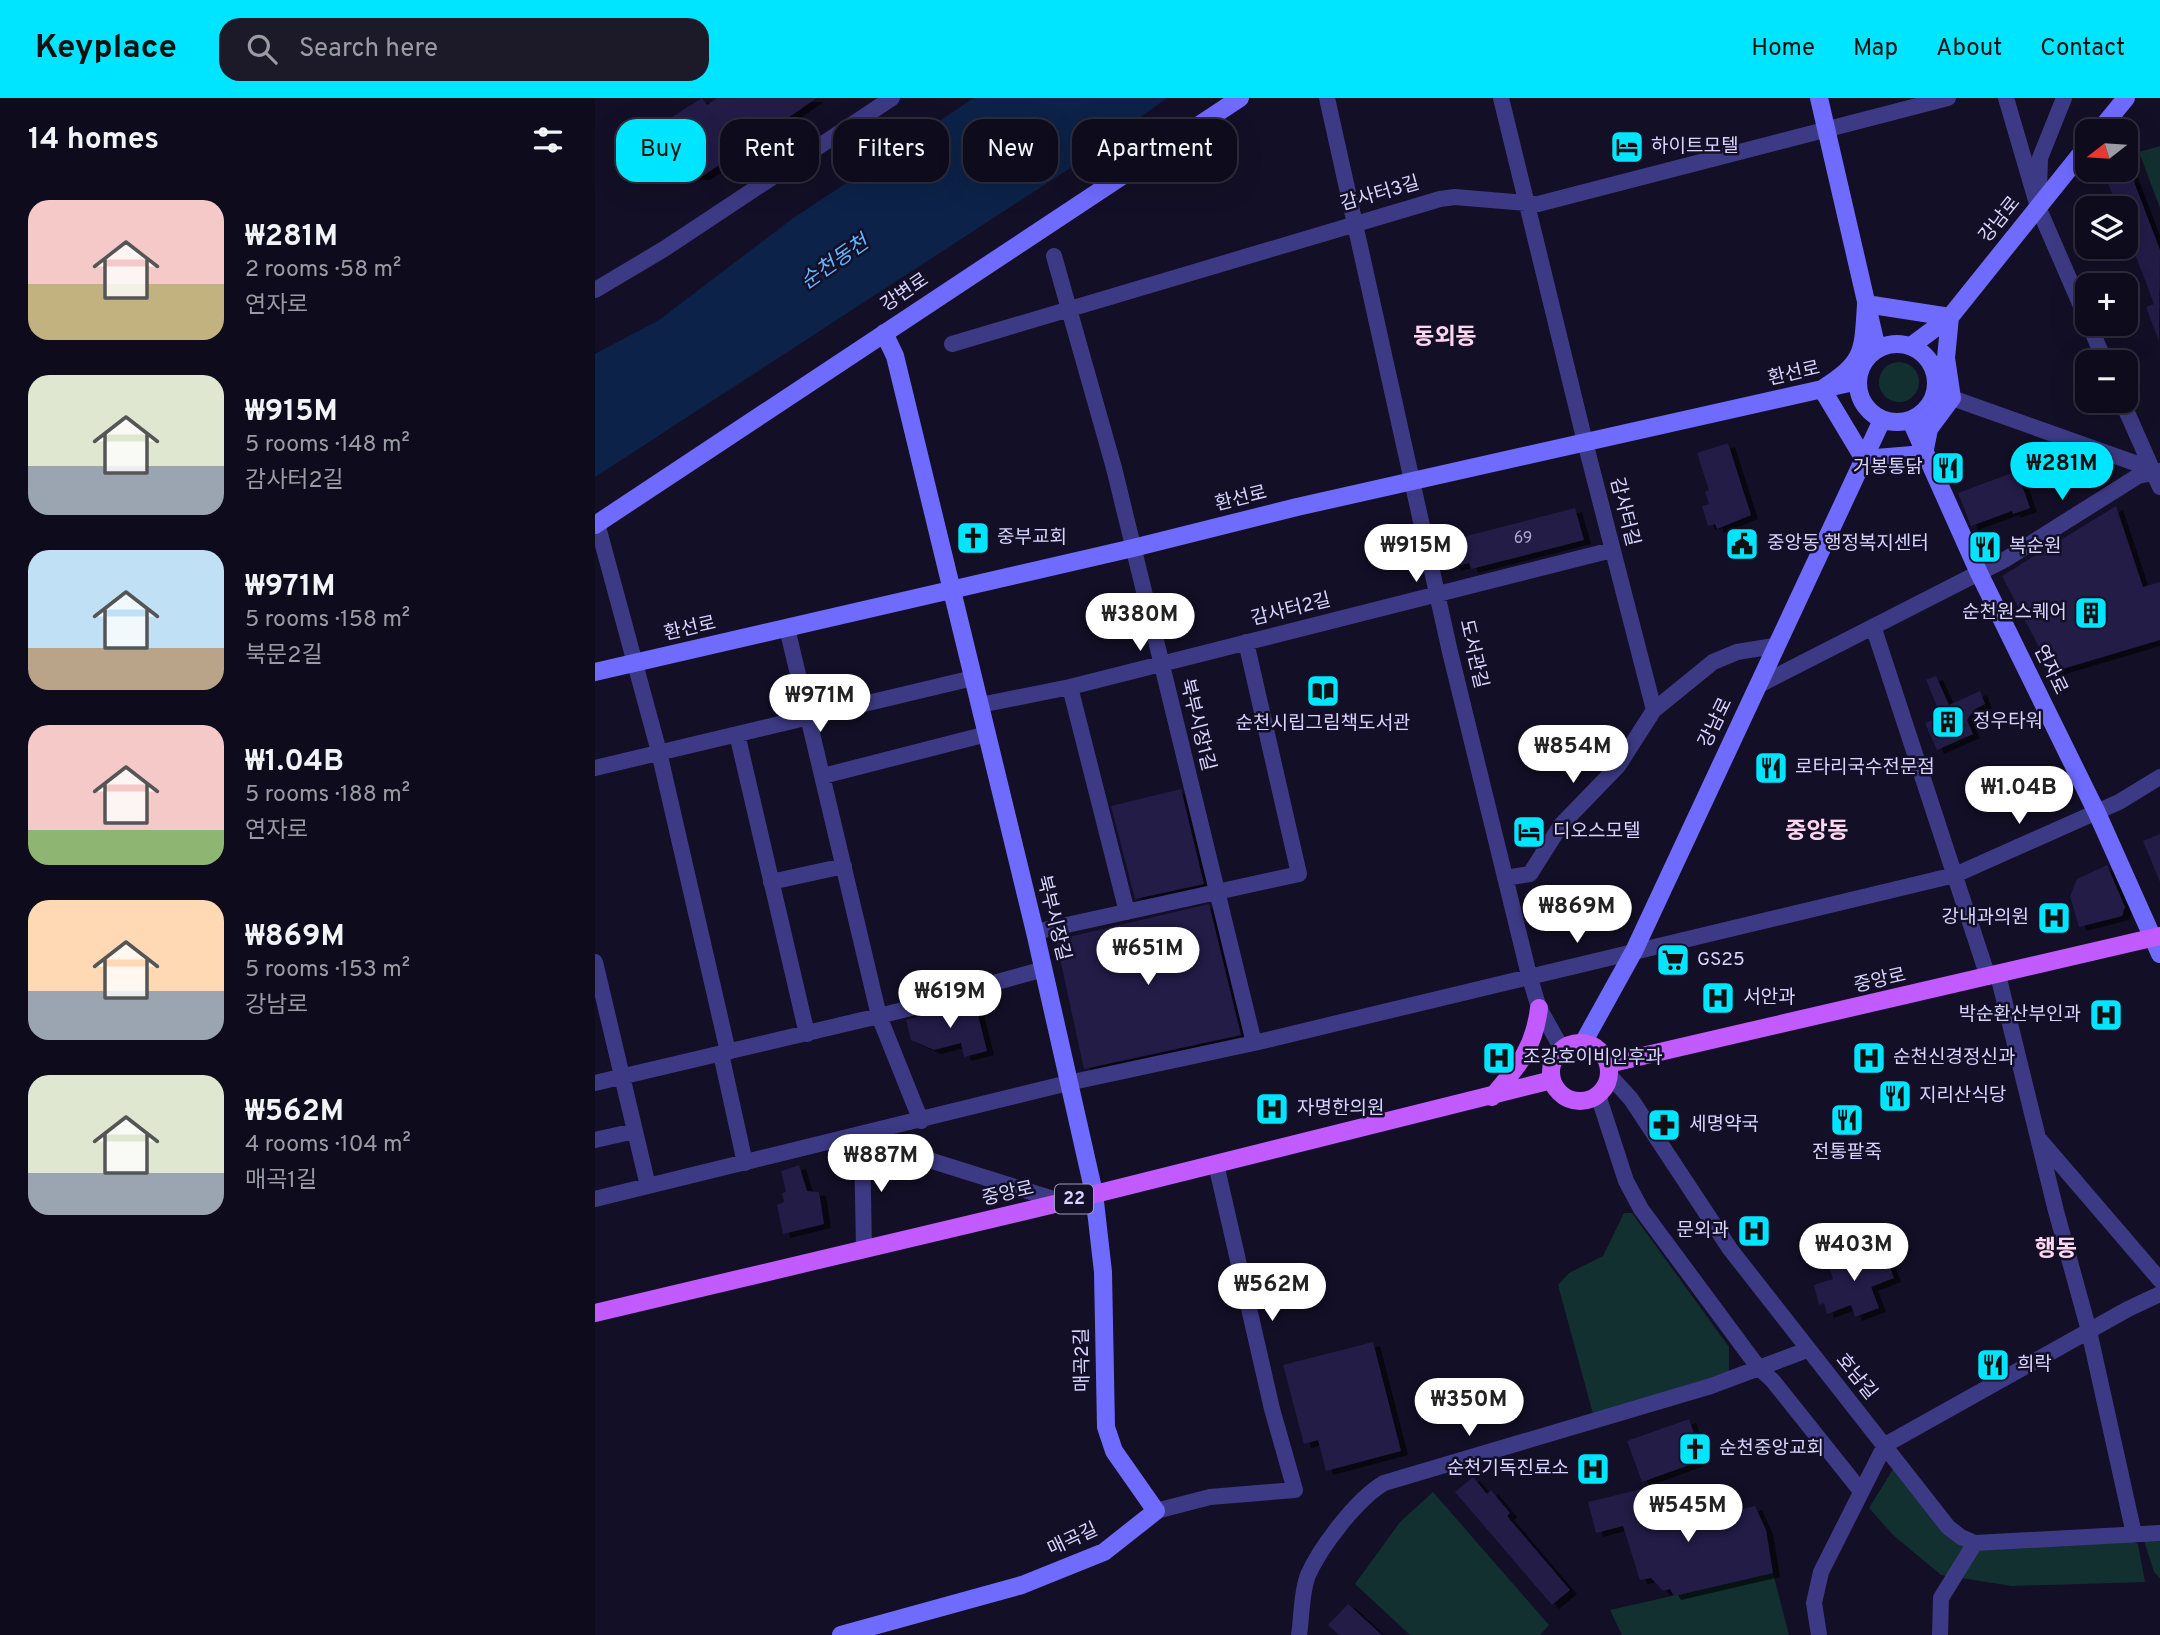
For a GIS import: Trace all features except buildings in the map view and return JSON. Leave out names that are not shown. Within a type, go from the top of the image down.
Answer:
[{"type":"main road","name":"강변로","points":[[596,524],[1240,98]]},
{"type":"main road","points":[[1819,98],[1877,349]]},
{"type":"main road","points":[[2109,119],[2126,98]]},
{"type":"main road","name":"강남로","points":[[1911,346],[1950,317],[2075,161]]},
{"type":"main road","points":[[1866,304],[1950,317],[1946,358],[1952,398],[1929,429],[1924,454],[1864,459],[1822,389],[1852,370],[1864,335],[1866,304]]},
{"type":"main road","name":"북부시장길","points":[[884,332],[895,356],[952,587],[1044,969],[1094,1194]]},
{"type":"main road","points":[[1900,344],[1911,346],[1929,359],[1937,378],[1937,389],[1928,408],[1911,421],[1901,423],[1882,420],[1864,404],[1858,381],[1861,368],[1877,349],[1900,344]]},
{"type":"main road","name":"환선로","points":[[595,672],[1411,481],[1858,381]]},
{"type":"main road","name":"강남로","points":[[1583,1043],[1634,951],[1774,646],[1882,420]]},
{"type":"main road","name":"연자로","points":[[1911,421],[1979,573],[2158,942]]},
{"type":"main road","name":"중앙로","points":[[1609,1070],[1993,976],[2158,942]]},
{"type":"main road","points":[[1492,1097],[1530,1047],[1536,1034],[1539,1008]]},
{"type":"main road","points":[[1583,1043],[1594,1046],[1609,1070],[1598,1095],[1577,1101],[1566,1098],[1552,1080],[1554,1058],[1562,1049],[1583,1043]]},
{"type":"main road","name":"중앙로","points":[[595,1313],[1063,1202],[1552,1080]]},
{"type":"main road","name":"매곡2길","points":[[1094,1194],[1103,1272],[1106,1427],[1114,1451],[1156,1511]]},
{"type":"main road","name":"매곡길","points":[[841,1635],[864,1632],[1022,1585],[1104,1552],[1156,1511]]},
{"type":"street","points":[[595,290],[675,242],[892,98]]},
{"type":"street","name":"도서관길","points":[[1327,98],[1411,481],[1505,878],[1539,1008],[1562,1049]]},
{"type":"street","name":"감사터길","points":[[1501,98],[1584,442],[1654,710]]},
{"type":"street","name":"감사터3길","points":[[952,345],[1356,223],[1455,197],[1538,204],[1948,98]]},
{"type":"street","points":[[2006,98],[2038,206],[2075,293]]},
{"type":"street","points":[[2038,206],[2041,158],[2064,98]]},
{"type":"street","name":"북부시장1길","points":[[1054,256],[1133,548],[1254,1043]]},
{"type":"street","points":[[1937,389],[1952,398],[2135,463],[2158,477]]},
{"type":"street","points":[[2128,413],[2158,477]]},
{"type":"street","points":[[1757,686],[1874,629],[1979,573],[2138,476],[2158,477]]},
{"type":"street","points":[[596,524],[659,752],[725,1053],[745,1163]]},
{"type":"street","name":"감사터2길","points":[[980,705],[1070,687],[1612,550]]},
{"type":"street","points":[[787,628],[879,1016],[921,1121]]},
{"type":"street","points":[[1874,629],[1955,875],[1993,976],[2089,1331],[2134,1534]]},
{"type":"street","points":[[1035,932],[1299,874],[1247,642]]},
{"type":"street","points":[[1505,878],[1531,874],[1561,825],[1618,766],[1641,735],[1654,710],[1713,662],[1737,652],[1774,646]]},
{"type":"street","points":[[595,768],[973,678]]},
{"type":"street","points":[[1070,687],[1127,912]]},
{"type":"street","points":[[737,734],[807,1034]]},
{"type":"street","points":[[823,776],[986,734]]},
{"type":"street","points":[[595,1199],[1068,1083],[1254,1043],[1955,875],[2097,813],[2160,777]]},
{"type":"street","points":[[771,882],[844,866]]},
{"type":"street","points":[[595,962],[649,1186]]},
{"type":"street","points":[[595,1083],[962,995],[983,985],[1044,969]]},
{"type":"street","name":"호남길","points":[[1609,1070],[1730,1249],[1807,1350],[1948,1527],[1975,1543]]},
{"type":"street","points":[[1598,1095],[1626,1181],[1641,1209],[1758,1367],[1773,1381],[1860,1490]]},
{"type":"street","points":[[595,1140],[635,1131]]},
{"type":"street","points":[[2038,1137],[2160,1280]]},
{"type":"street","points":[[840,1141],[862,1139],[1063,1202]]},
{"type":"street","points":[[862,1139],[864,1250]]},
{"type":"street","name":"매곡길","points":[[1156,1511],[1210,1497],[1295,1490],[1272,1409],[1216,1164]]},
{"type":"street","points":[[1819,1635],[1815,1614],[1815,1590],[1830,1550],[1885,1445],[2160,1294]]},
{"type":"street","points":[[1300,1635],[1308,1576],[1327,1546],[1367,1495],[1384,1483],[1711,1385],[1807,1350]]},
{"type":"street","points":[[1940,1635],[1941,1598],[1975,1543],[2160,1533]]},
{"type":"green space","points":[[2160,146],[2160,208],[2139,152]]},
{"type":"green space","points":[[1899,362],[1913,368],[1919,382],[1913,396],[1899,402],[1885,396],[1879,382],[1885,368]]},
{"type":"green space","points":[[1624,1213],[1632,1213],[1729,1347],[1729,1372],[1593,1414],[1558,1285],[1569,1273],[1603,1256]]},
{"type":"green space","points":[[1895,1466],[1959,1537],[2132,1541],[2138,1544],[2145,1582],[2012,1586],[1941,1575],[1893,1535],[1869,1508]]},
{"type":"green space","points":[[1433,1492],[1549,1625],[1540,1635],[1410,1635],[1355,1584],[1400,1522]]},
{"type":"green space","points":[[2160,1540],[2160,1578],[2154,1572],[2144,1541]]},
{"type":"green space","points":[[1773,1573],[1789,1635],[1622,1635],[1610,1610]]},
{"type":"water","name":"순천동천","points":[[974,98],[1167,98],[1138,119],[1072,119],[1072,167],[1058,176],[1058,119],[963,119],[963,182],[1049,182],[595,477],[595,354],[659,320],[792,219],[848,182],[949,182],[949,119],[942,119]]},
{"type":"place","name":"하이트모텔","points":[[1627,147]]},
{"type":"place","name":"거봉통닭","points":[[1948,468]]},
{"type":"place","name":"중부교회","points":[[973,538]]},
{"type":"place","name":"중앙동 행정복지센터","points":[[1742,544]]},
{"type":"place","name":"복순원","points":[[1985,547]]},
{"type":"place","name":"순천원스퀘어","points":[[2091,613]]},
{"type":"place","name":"순천시립그림책도서관","points":[[1323,691]]},
{"type":"place","name":"정우타워","points":[[1948,722]]},
{"type":"place","name":"로타리국수전문점","points":[[1771,768]]},
{"type":"place","name":"디오스모텔","points":[[1529,832]]},
{"type":"place","name":"강내과의원","points":[[2054,918]]},
{"type":"place","name":"GS25","points":[[1673,960]]},
{"type":"place","name":"서안과","points":[[1718,998]]},
{"type":"place","name":"박순환산부인과","points":[[2106,1015]]},
{"type":"place","name":"조강호이비인후과","points":[[1499,1058]]},
{"type":"place","name":"순천신경정신과","points":[[1869,1058]]},
{"type":"place","name":"지리산식당","points":[[1895,1096]]},
{"type":"place","name":"자명한의원","points":[[1272,1109]]},
{"type":"place","name":"전통팥죽","points":[[1847,1120]]},
{"type":"place","name":"세명약국","points":[[1664,1125]]},
{"type":"place","name":"문외과","points":[[1754,1231]]},
{"type":"place","name":"희락","points":[[1993,1365]]},
{"type":"place","name":"순천중앙교회","points":[[1695,1449]]},
{"type":"place","name":"순천기독진료소","points":[[1593,1469]]},
{"type":"district","name":"동외동","points":[[1445,338]]},
{"type":"district","name":"중앙동","points":[[1817,832]]},
{"type":"district","name":"행동","points":[[2056,1250]]}]
